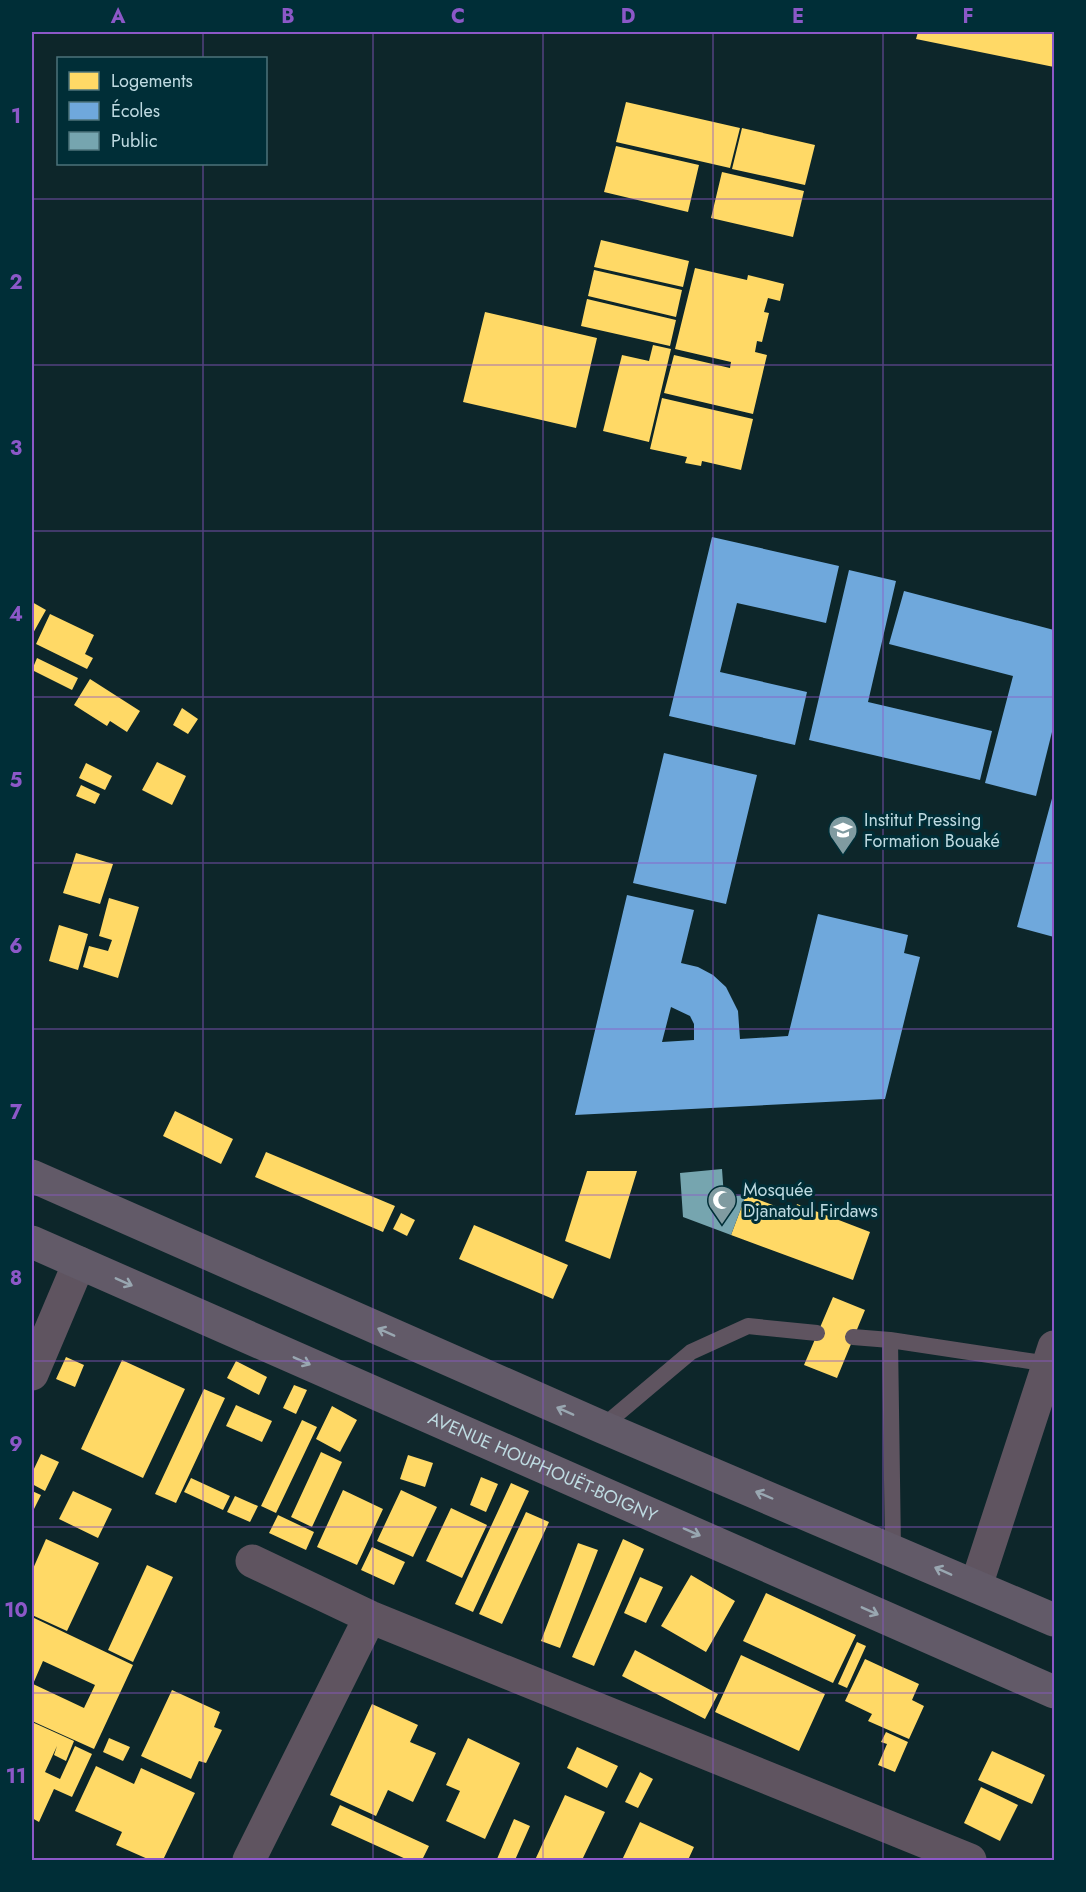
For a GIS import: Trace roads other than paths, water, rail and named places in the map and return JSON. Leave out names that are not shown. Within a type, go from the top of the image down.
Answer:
[{"type":"highway","points":[[32,1176],[602,1427],[894,1549],[1054,1620]]},
{"type":"highway","name":"AVENUE HOUPHOUËT-BOIGNY","points":[[32,1242],[1054,1692]]},
{"type":"street","points":[[32,1374],[79,1263]]},
{"type":"street","points":[[976,1586],[1052,1356]]},
{"type":"street","points":[[252,1561],[370,1617],[969,1860]]},
{"type":"street","points":[[249,1860],[370,1617]]},
{"type":"lane","points":[[602,1427],[691,1352],[748,1326],[817,1333]]},
{"type":"lane","points":[[853,1337],[1052,1356]]},
{"type":"lane","points":[[890,1340],[894,1549]]},
{"type":"place","name":"Institut Pressing Formation Bouaké","points":[[843,856]]},
{"type":"place","name":"Mosquée Djanatoul Firdaws","points":[[722,1226]]}]
